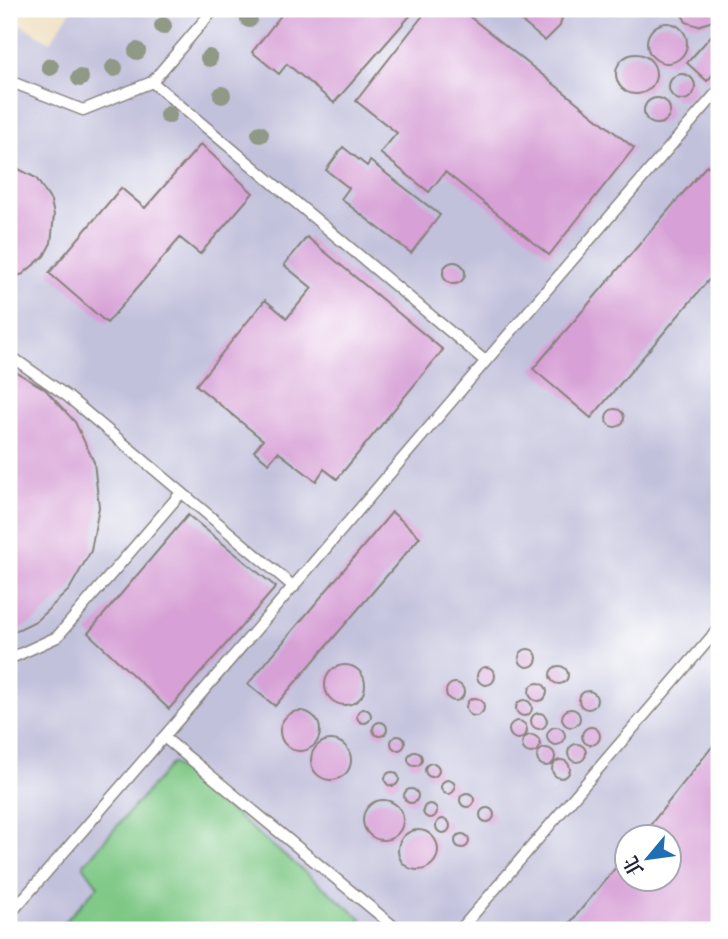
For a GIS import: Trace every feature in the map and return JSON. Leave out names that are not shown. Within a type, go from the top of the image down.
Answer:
[{"type":"lane","points":[[9,81],[83,110],[152,82],[214,9]]},
{"type":"lane","points":[[152,82],[484,360]]},
{"type":"lane","points":[[9,915],[165,738],[484,360],[719,90]]},
{"type":"lane","points":[[9,355],[67,396],[294,587]]},
{"type":"lane","points":[[9,659],[57,637],[181,493]]},
{"type":"lane","points":[[460,930],[719,628]]},
{"type":"lane","points":[[165,738],[398,930]]},
{"type":"shaded area","points":[[72,9],[719,9],[719,930],[9,930],[9,18],[50,42]]},
{"type":"green space","points":[[172,763],[362,919],[352,930],[57,930],[98,886],[83,865]]},
{"type":"building","points":[[286,9],[416,9],[334,103],[287,64],[279,74],[252,52]]},
{"type":"building","points":[[428,9],[460,9],[634,148],[549,255],[445,172],[429,192],[380,153],[397,133],[356,101]]},
{"type":"building","points":[[507,9],[564,9],[560,26],[545,41]]},
{"type":"building","points":[[679,9],[718,9],[710,22],[698,26],[686,22]]},
{"type":"building","points":[[667,23],[675,24],[681,29],[686,35],[686,51],[681,57],[675,62],[667,63],[659,62],[653,57],[648,51],[647,43],[648,35],[653,29],[659,24]]},
{"type":"building","points":[[719,27],[719,68],[707,81],[687,63]]},
{"type":"building","points":[[636,54],[644,55],[650,60],[655,66],[655,82],[650,88],[644,93],[636,94],[628,93],[622,88],[617,82],[616,74],[617,66],[622,60],[628,55]]},
{"type":"building","points":[[682,74],[691,78],[695,87],[691,96],[682,100],[673,96],[669,87],[673,78]]},
{"type":"building","points":[[657,98],[666,102],[670,111],[666,120],[657,124],[648,120],[644,111],[648,102]]},
{"type":"building","points":[[201,144],[253,193],[200,254],[180,238],[107,323],[49,273],[121,188],[145,208]]},
{"type":"building","points":[[343,147],[367,166],[370,161],[440,215],[411,253],[341,199],[349,188],[326,170]]},
{"type":"building","points":[[9,164],[36,178],[51,201],[54,215],[51,243],[44,256],[23,274],[9,279]]},
{"type":"building","points":[[707,165],[719,176],[719,268],[591,418],[533,369]]},
{"type":"building","points":[[307,237],[443,350],[337,479],[324,469],[316,481],[278,452],[269,463],[254,451],[263,440],[196,385],[265,300],[287,318],[312,288],[284,265]]},
{"type":"building","points":[[454,262],[462,265],[465,273],[462,281],[454,284],[446,281],[443,273],[446,265]]},
{"type":"building","points":[[9,368],[45,389],[75,422],[94,462],[99,507],[91,551],[69,590],[36,621],[9,634]]},
{"type":"building","points":[[611,409],[619,409],[624,418],[622,425],[611,427],[606,422],[606,414]]},
{"type":"building","points":[[392,512],[420,537],[275,706],[248,684]]},
{"type":"building","points":[[188,515],[276,587],[169,709],[88,633]]},
{"type":"building","points":[[524,649],[532,649],[537,658],[535,665],[524,667],[519,662],[519,654]]},
{"type":"building","points":[[345,665],[353,666],[359,671],[364,677],[364,693],[359,699],[353,704],[345,705],[337,704],[331,699],[326,693],[325,685],[326,677],[331,671],[337,666]]},
{"type":"building","points":[[555,666],[563,666],[568,675],[566,682],[555,684],[550,679],[550,671]]},
{"type":"building","points":[[482,667],[490,667],[495,676],[493,683],[482,685],[477,680],[477,672]]},
{"type":"building","points":[[451,683],[459,683],[464,692],[462,699],[451,701],[446,696],[446,688]]},
{"type":"building","points":[[534,683],[542,683],[547,692],[545,699],[534,701],[529,696],[529,688]]},
{"type":"building","points":[[584,691],[592,691],[597,700],[595,707],[584,709],[579,704],[579,696]]},
{"type":"building","points":[[471,698],[479,698],[484,707],[482,714],[471,716],[466,711],[466,703]]},
{"type":"building","points":[[524,700],[532,708],[524,716],[516,708]]},
{"type":"building","points":[[361,709],[367,709],[371,716],[367,723],[361,723],[357,719],[357,713]]},
{"type":"building","points":[[567,709],[575,709],[580,718],[578,725],[567,727],[562,722],[562,714]]},
{"type":"building","points":[[300,711],[308,712],[314,717],[319,723],[319,739],[314,745],[308,750],[300,751],[292,750],[286,745],[281,739],[280,731],[281,723],[286,717],[292,712]]},
{"type":"building","points":[[539,713],[545,715],[545,727],[539,729],[533,727],[531,721],[533,715]]},
{"type":"building","points":[[514,721],[522,721],[527,730],[525,737],[514,739],[509,734],[509,726]]},
{"type":"building","points":[[377,722],[383,722],[387,729],[383,736],[377,736],[373,732],[373,726]]},
{"type":"building","points":[[552,727],[560,727],[565,736],[563,743],[552,745],[547,740],[547,732]]},
{"type":"building","points":[[587,727],[595,727],[600,736],[598,743],[587,745],[582,740],[582,732]]},
{"type":"building","points":[[527,735],[535,735],[540,744],[538,751],[527,753],[522,748],[522,740]]},
{"type":"building","points":[[395,736],[401,736],[405,743],[401,750],[395,750],[391,746],[391,740]]},
{"type":"building","points":[[719,738],[719,930],[564,930],[612,872],[612,894],[682,894],[682,824],[651,824]]},
{"type":"building","points":[[331,740],[339,741],[345,746],[350,752],[350,768],[345,774],[339,779],[331,780],[323,779],[317,774],[312,768],[311,760],[312,752],[317,746],[323,741]]},
{"type":"building","points":[[573,744],[581,744],[586,753],[584,760],[573,762],[568,757],[568,749]]},
{"type":"building","points":[[542,748],[550,748],[555,757],[553,764],[542,766],[537,761],[537,753]]},
{"type":"building","points":[[412,752],[418,752],[422,759],[418,766],[412,766],[408,762],[408,756]]},
{"type":"building","points":[[557,760],[565,760],[570,769],[568,776],[557,778],[552,773],[552,765]]},
{"type":"building","points":[[429,763],[435,763],[439,770],[435,777],[429,777],[425,773],[425,767]]},
{"type":"building","points":[[389,772],[395,772],[399,779],[395,786],[389,786],[385,782],[385,776]]},
{"type":"building","points":[[445,780],[451,780],[455,787],[451,794],[445,794],[441,790],[441,784]]},
{"type":"building","points":[[408,789],[414,789],[418,796],[414,803],[408,803],[404,799],[404,793]]},
{"type":"building","points":[[464,793],[470,793],[474,800],[470,807],[464,807],[460,803],[460,797]]},
{"type":"building","points":[[383,800],[391,801],[397,806],[402,812],[402,828],[397,834],[391,839],[383,840],[375,839],[369,834],[364,828],[363,820],[364,812],[369,806],[375,801]]},
{"type":"building","points":[[427,804],[433,804],[437,811],[433,818],[427,818],[423,814],[423,808]]},
{"type":"building","points":[[484,808],[490,808],[494,815],[490,822],[484,822],[480,818],[480,812]]},
{"type":"building","points":[[440,819],[446,819],[450,826],[446,833],[440,833],[436,829],[436,823]]},
{"type":"building","points":[[418,830],[426,831],[432,836],[437,842],[437,858],[432,864],[426,869],[418,870],[410,869],[404,864],[399,858],[398,850],[399,842],[404,836],[410,831]]},
{"type":"building","points":[[459,834],[465,834],[469,841],[465,848],[459,848],[455,844],[455,838]]}]
